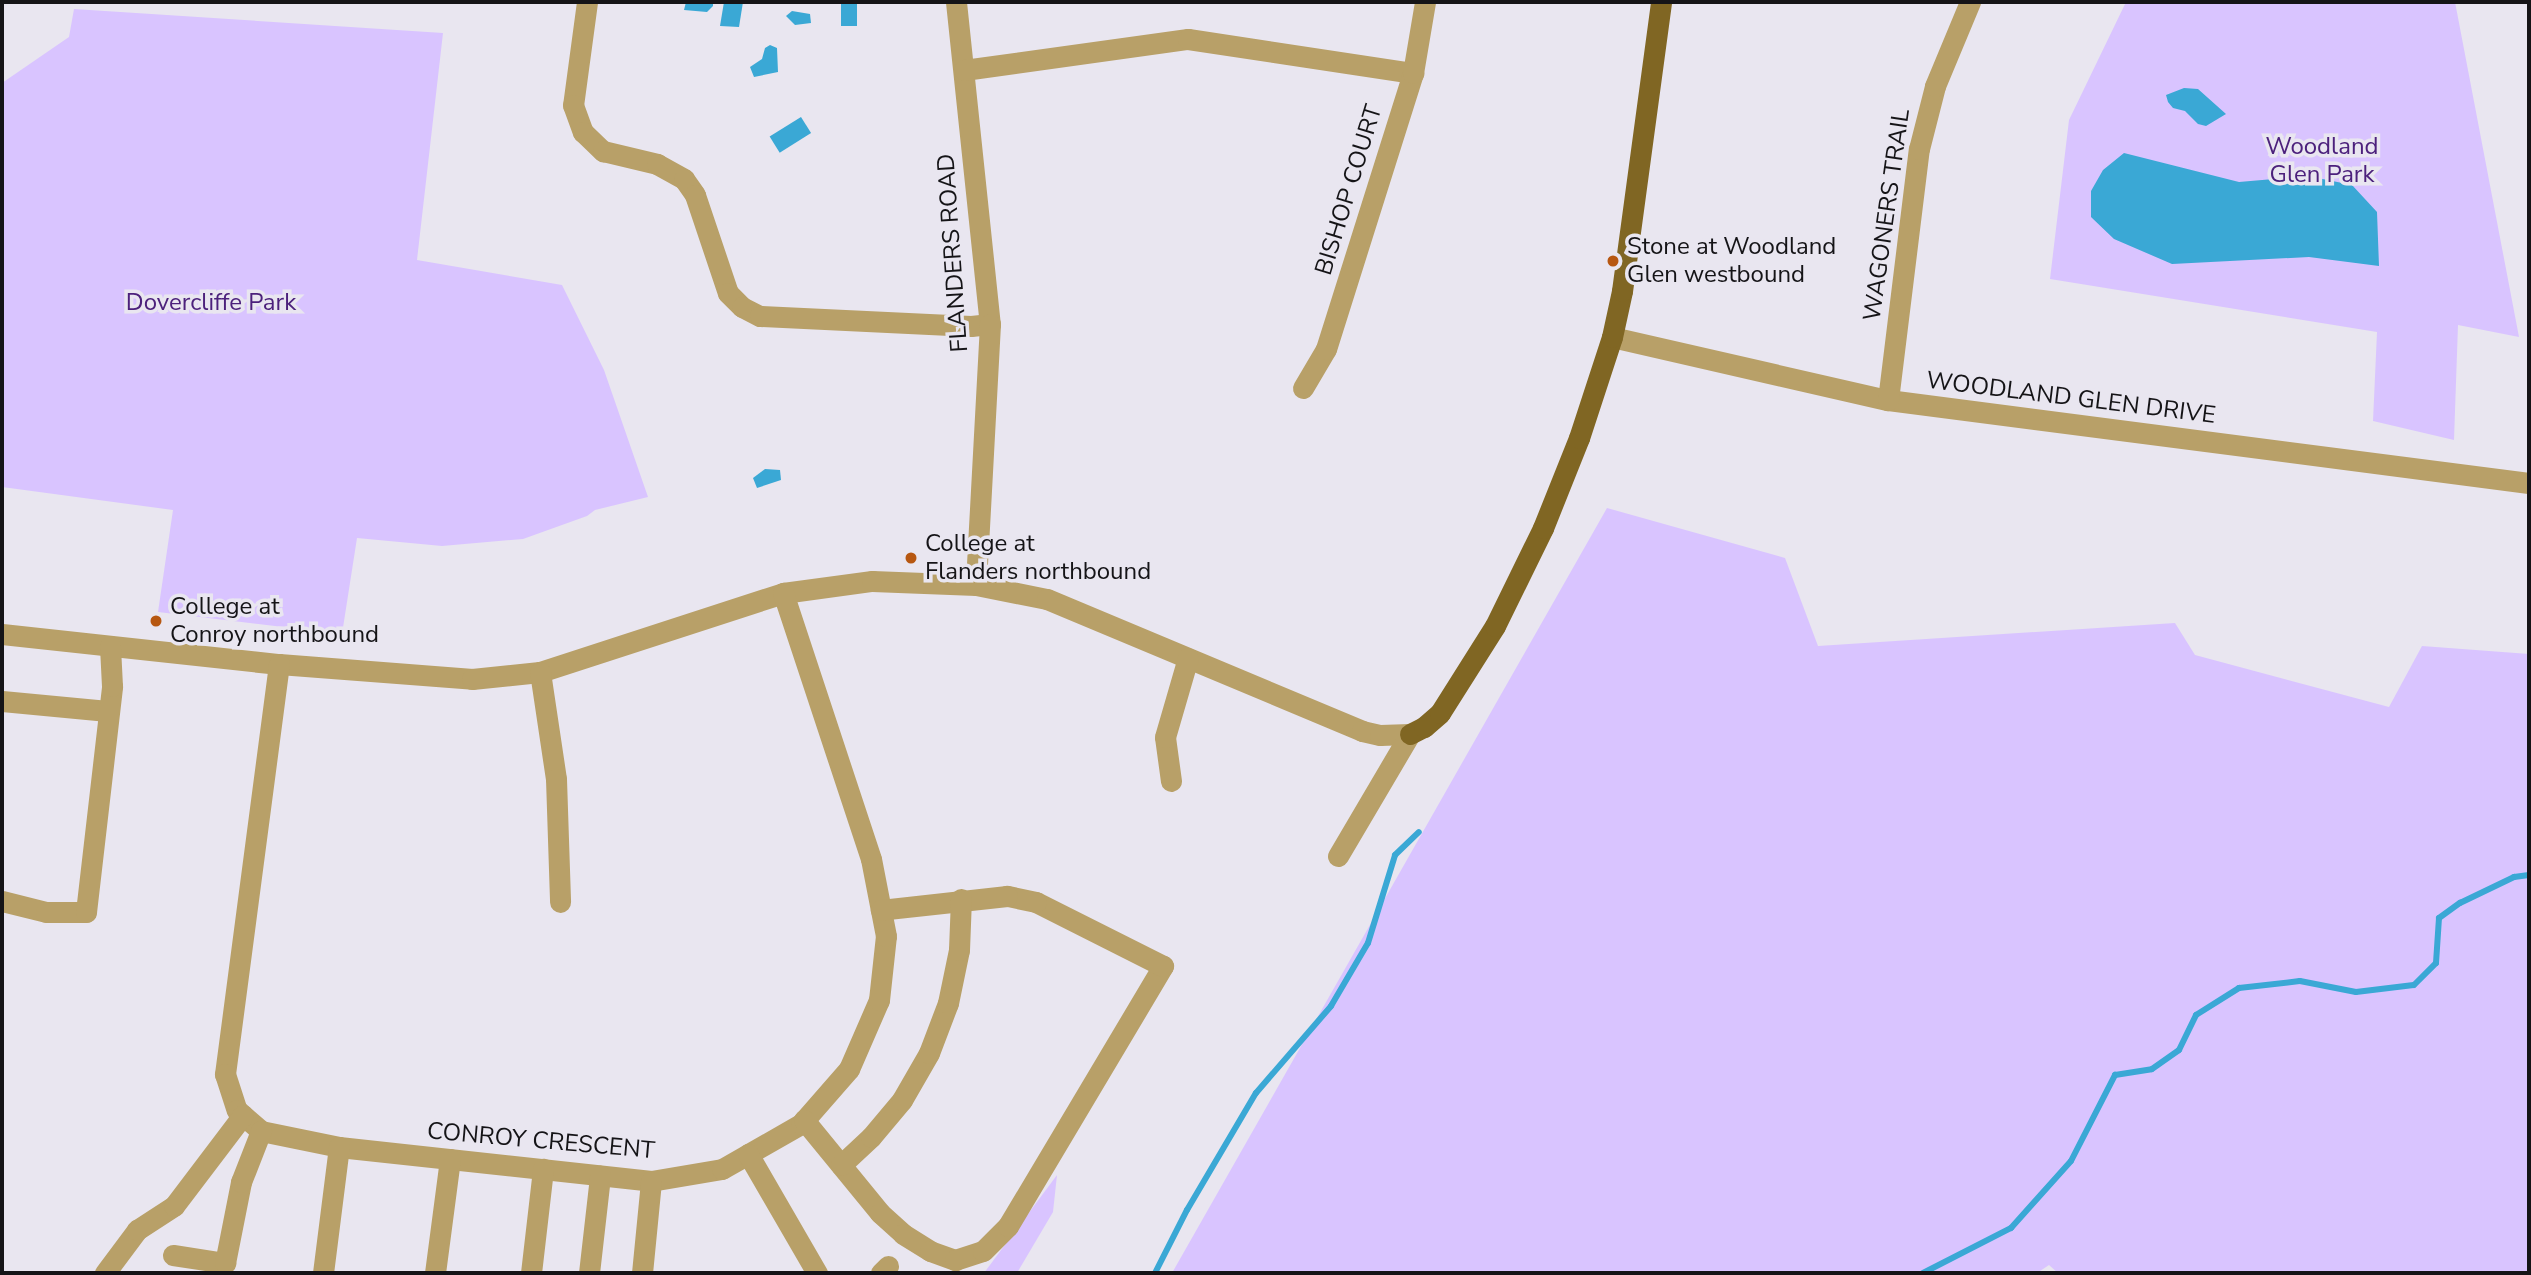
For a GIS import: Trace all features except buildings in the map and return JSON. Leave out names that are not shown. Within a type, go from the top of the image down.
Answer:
[{"type":"main road","points":[[1410,734],[1424,727],[1440,713],[1494,626],[1543,528],[1579,438],[1612,337],[1633,223],[1661,2]]},
{"type":"street","points":[[587,2],[573,105],[576,119],[583,132],[603,150],[657,164],[684,179],[695,195],[728,293],[742,307],[760,316],[971,326],[990,324]]},
{"type":"street","name":"FLANDERS ROAD","points":[[956,2],[990,324],[976,585]]},
{"type":"street","name":"BISHOP COURT","points":[[1303,388],[1326,349],[1413,73],[1425,2]]},
{"type":"street","name":"WAGONERS TRAIL","points":[[1888,400],[1919,149],[1935,86],[1970,2]]},
{"type":"street","points":[[964,70],[1188,39],[1413,73]]},
{"type":"street","name":"WOODLAND GLEN DRIVE","points":[[1612,337],[1888,400],[2529,482]]},
{"type":"street","points":[[2,634],[279,664],[472,679],[540,672],[783,593],[872,581],[976,585],[1047,599],[1362,731],[1380,735],[1410,734]]},
{"type":"street","name":"CONROY CRESCENT","points":[[279,664],[225,1074],[237,1110],[261,1130],[339,1147],[651,1181],[722,1169],[804,1120],[849,1069],[879,1000],[886,936],[871,859],[783,593]]},
{"type":"street","points":[[2,901],[46,912],[86,912],[109,692],[110,646]]},
{"type":"street","points":[[1171,782],[1166,737],[1188,658]]},
{"type":"street","points":[[540,672],[556,779],[561,902]]},
{"type":"street","points":[[2,701],[109,692]]},
{"type":"street","points":[[1338,856],[1410,734]]},
{"type":"street","points":[[804,1120],[880,1213],[903,1234],[930,1251],[955,1260],[983,1251],[1008,1226],[1163,966],[1036,902],[1007,896],[881,910]]},
{"type":"street","points":[[841,1165],[871,1137],[902,1100],[929,1053],[948,1003],[959,950],[961,899]]},
{"type":"street","points":[[105,1273],[137,1230],[174,1206],[243,1115]]},
{"type":"street","points":[[173,1255],[225,1262],[241,1182],[261,1130]]},
{"type":"street","points":[[323,1273],[339,1147]]},
{"type":"street","points":[[748,1154],[817,1273]]},
{"type":"street","points":[[435,1273],[450,1159]]},
{"type":"street","points":[[531,1273],[543,1169]]},
{"type":"street","points":[[589,1273],[600,1176]]},
{"type":"street","points":[[642,1273],[651,1181]]},
{"type":"green space","name":"Woodland Glen Park","points":[[2126,2],[2455,2],[2519,337],[2458,325],[2454,440],[2373,421],[2377,332],[2050,279],[2069,120]]},
{"type":"green space","name":"Dovercliffe Park","points":[[74,9],[443,33],[417,260],[562,285],[604,370],[648,497],[595,510],[587,516],[523,539],[442,546],[357,538],[342,634],[158,612],[173,510],[2,487],[2,83],[69,37]]},
{"type":"green space","points":[[1607,508],[1785,558],[1818,646],[2175,623],[2195,655],[2389,707],[2422,646],[2529,654],[2529,1273],[2058,1273],[2049,1265],[2037,1273],[1172,1273]]},
{"type":"green space","points":[[1057,1175],[1053,1212],[1017,1273],[984,1273]]},
{"type":"water","points":[[686,2],[713,2],[713,6],[707,12],[684,10]]},
{"type":"water","points":[[724,2],[743,2],[739,27],[720,26]]},
{"type":"water","points":[[841,2],[857,2],[857,26],[841,26]]},
{"type":"water","points":[[792,11],[810,14],[811,23],[795,25],[786,16]]},
{"type":"water","points":[[770,45],[777,48],[778,72],[754,77],[750,67],[762,59],[765,48]]},
{"type":"water","points":[[2184,88],[2198,89],[2226,114],[2206,126],[2198,124],[2185,111],[2173,108],[2168,102],[2166,95]]},
{"type":"water","points":[[801,117],[811,133],[780,153],[770,137]]},
{"type":"water","points":[[2124,153],[2239,182],[2308,176],[2352,185],[2377,212],[2379,266],[2309,257],[2172,264],[2114,239],[2091,217],[2091,191],[2103,170]]},
{"type":"water","points":[[765,469],[780,470],[781,480],[757,488],[753,478]]},
{"type":"waterway","points":[[1155,1273],[1187,1210],[1256,1093],[1331,1006],[1368,943],[1395,855],[1419,832]]},
{"type":"waterway","points":[[1923,1273],[2011,1228],[2071,1161],[2115,1075],[2152,1069],[2179,1050],[2196,1015],[2239,988],[2300,981],[2356,992],[2414,985],[2436,963],[2439,918],[2460,903],[2514,877],[2529,875]]},
{"type":"place","name":"Stone at Woodland Glen westbound","points":[[1613,261]]},
{"type":"place","name":"College at Flanders northbound","points":[[911,558]]},
{"type":"place","name":"College at Conroy northbound","points":[[156,621]]}]
